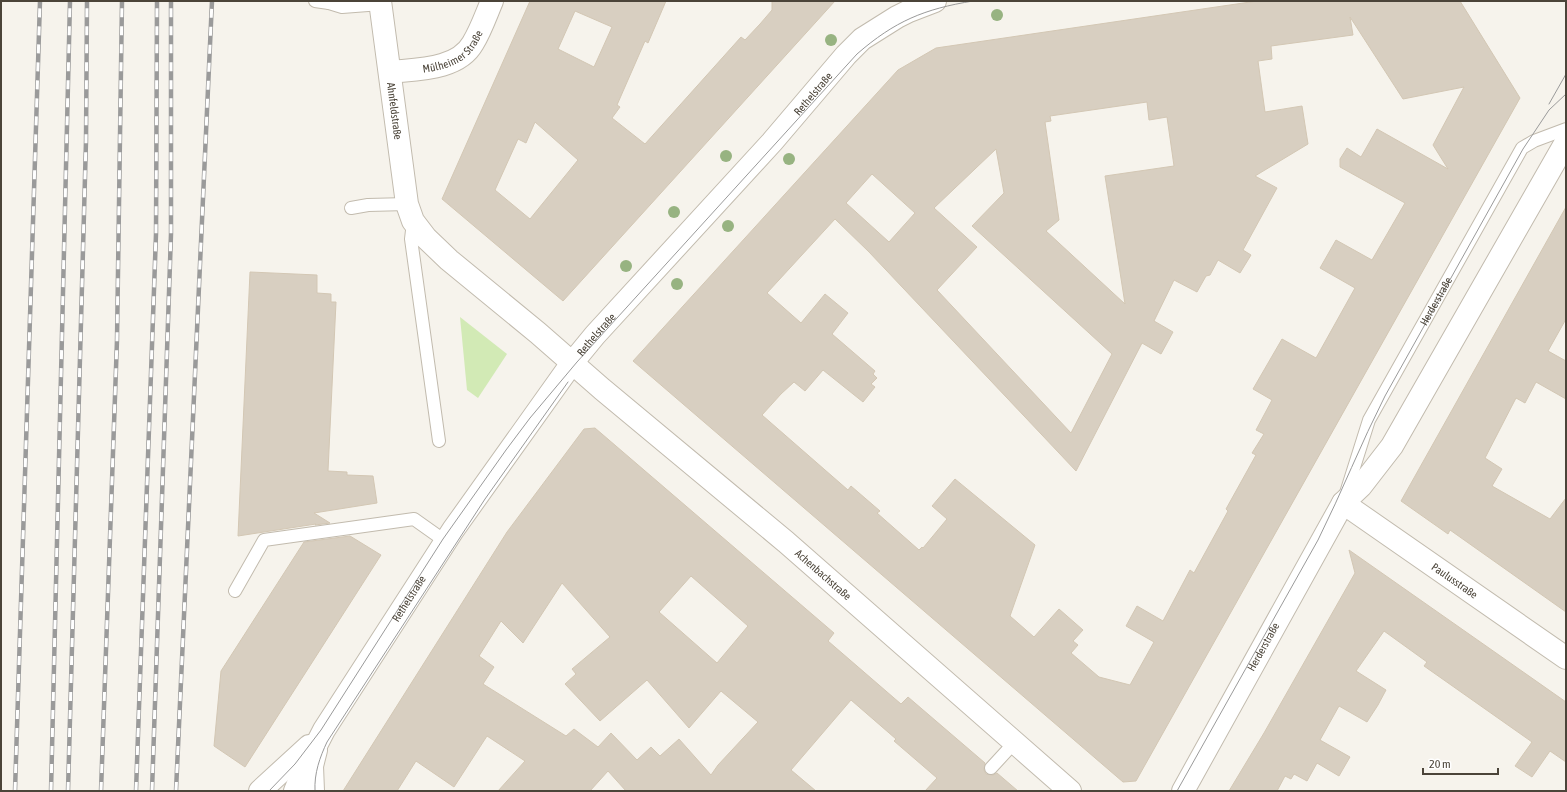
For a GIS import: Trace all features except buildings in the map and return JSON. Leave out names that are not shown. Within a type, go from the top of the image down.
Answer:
[{"type":"street","name":"Mülheimer Straße","points":[[390,72],[438,67],[461,56],[473,44],[492,1]]},
{"type":"street","name":"Rethelstraße","points":[[295,791],[306,765],[324,730],[446,541],[572,363],[595,335],[772,142],[846,55],[862,39],[897,17],[935,1]]},
{"type":"street","name":"Ahnfeldstraße","points":[[380,2],[410,212]]},
{"type":"street","name":"Herderstraße","points":[[1183,791],[1343,503],[1360,486],[1392,446],[1566,142]]},
{"type":"street","points":[[410,212],[426,238],[449,260],[572,363]]},
{"type":"street","name":"Achenbachstraße","points":[[572,363],[786,542],[1070,791]]},
{"type":"street","name":"Paulusstraße","points":[[1343,503],[1566,658]]},
{"type":"street","name":"Rethelstraße","points":[[260,791],[291,764],[324,730]]},
{"type":"street","points":[[313,791],[312,766],[324,730]]},
{"type":"lane","points":[[315,1],[329,2],[342,8],[380,2]]},
{"type":"lane","name":"Herderstraße","points":[[1343,503],[1369,420],[1522,148],[1534,141],[1566,129]]},
{"type":"lane","points":[[351,208],[368,205],[410,212]]},
{"type":"lane","name":"Ahnfeldstraße","points":[[410,212],[411,239],[439,441]]},
{"type":"lane","points":[[235,591],[264,540],[414,519],[446,541]]},
{"type":"lane","points":[[991,768],[1014,743]]},
{"type":"green space","points":[[460,317],[507,354],[478,398],[467,390]]},
{"type":"tram line","points":[[269,791],[295,764],[321,730],[443,539],[530,418],[577,362],[857,54],[884,33],[911,18],[940,8],[973,1]]},
{"type":"tram line","points":[[1549,104],[1566,74]]},
{"type":"tram line","points":[[1177,791],[1318,540],[1385,396],[1523,149],[1549,110],[1566,94]]},
{"type":"tram line","points":[[315,791],[315,778],[318,765],[327,742],[485,499],[568,382]]},
{"type":"railway","points":[[15,791],[40,1]]},
{"type":"railway","points":[[51,791],[70,1]]},
{"type":"railway","points":[[68,791],[86,141],[87,1]]},
{"type":"railway","points":[[101,791],[117,340],[122,1]]},
{"type":"railway","points":[[136,791],[156,234],[157,1]]},
{"type":"railway","points":[[152,791],[171,234],[171,1]]},
{"type":"railway","points":[[176,791],[212,1]]}]
